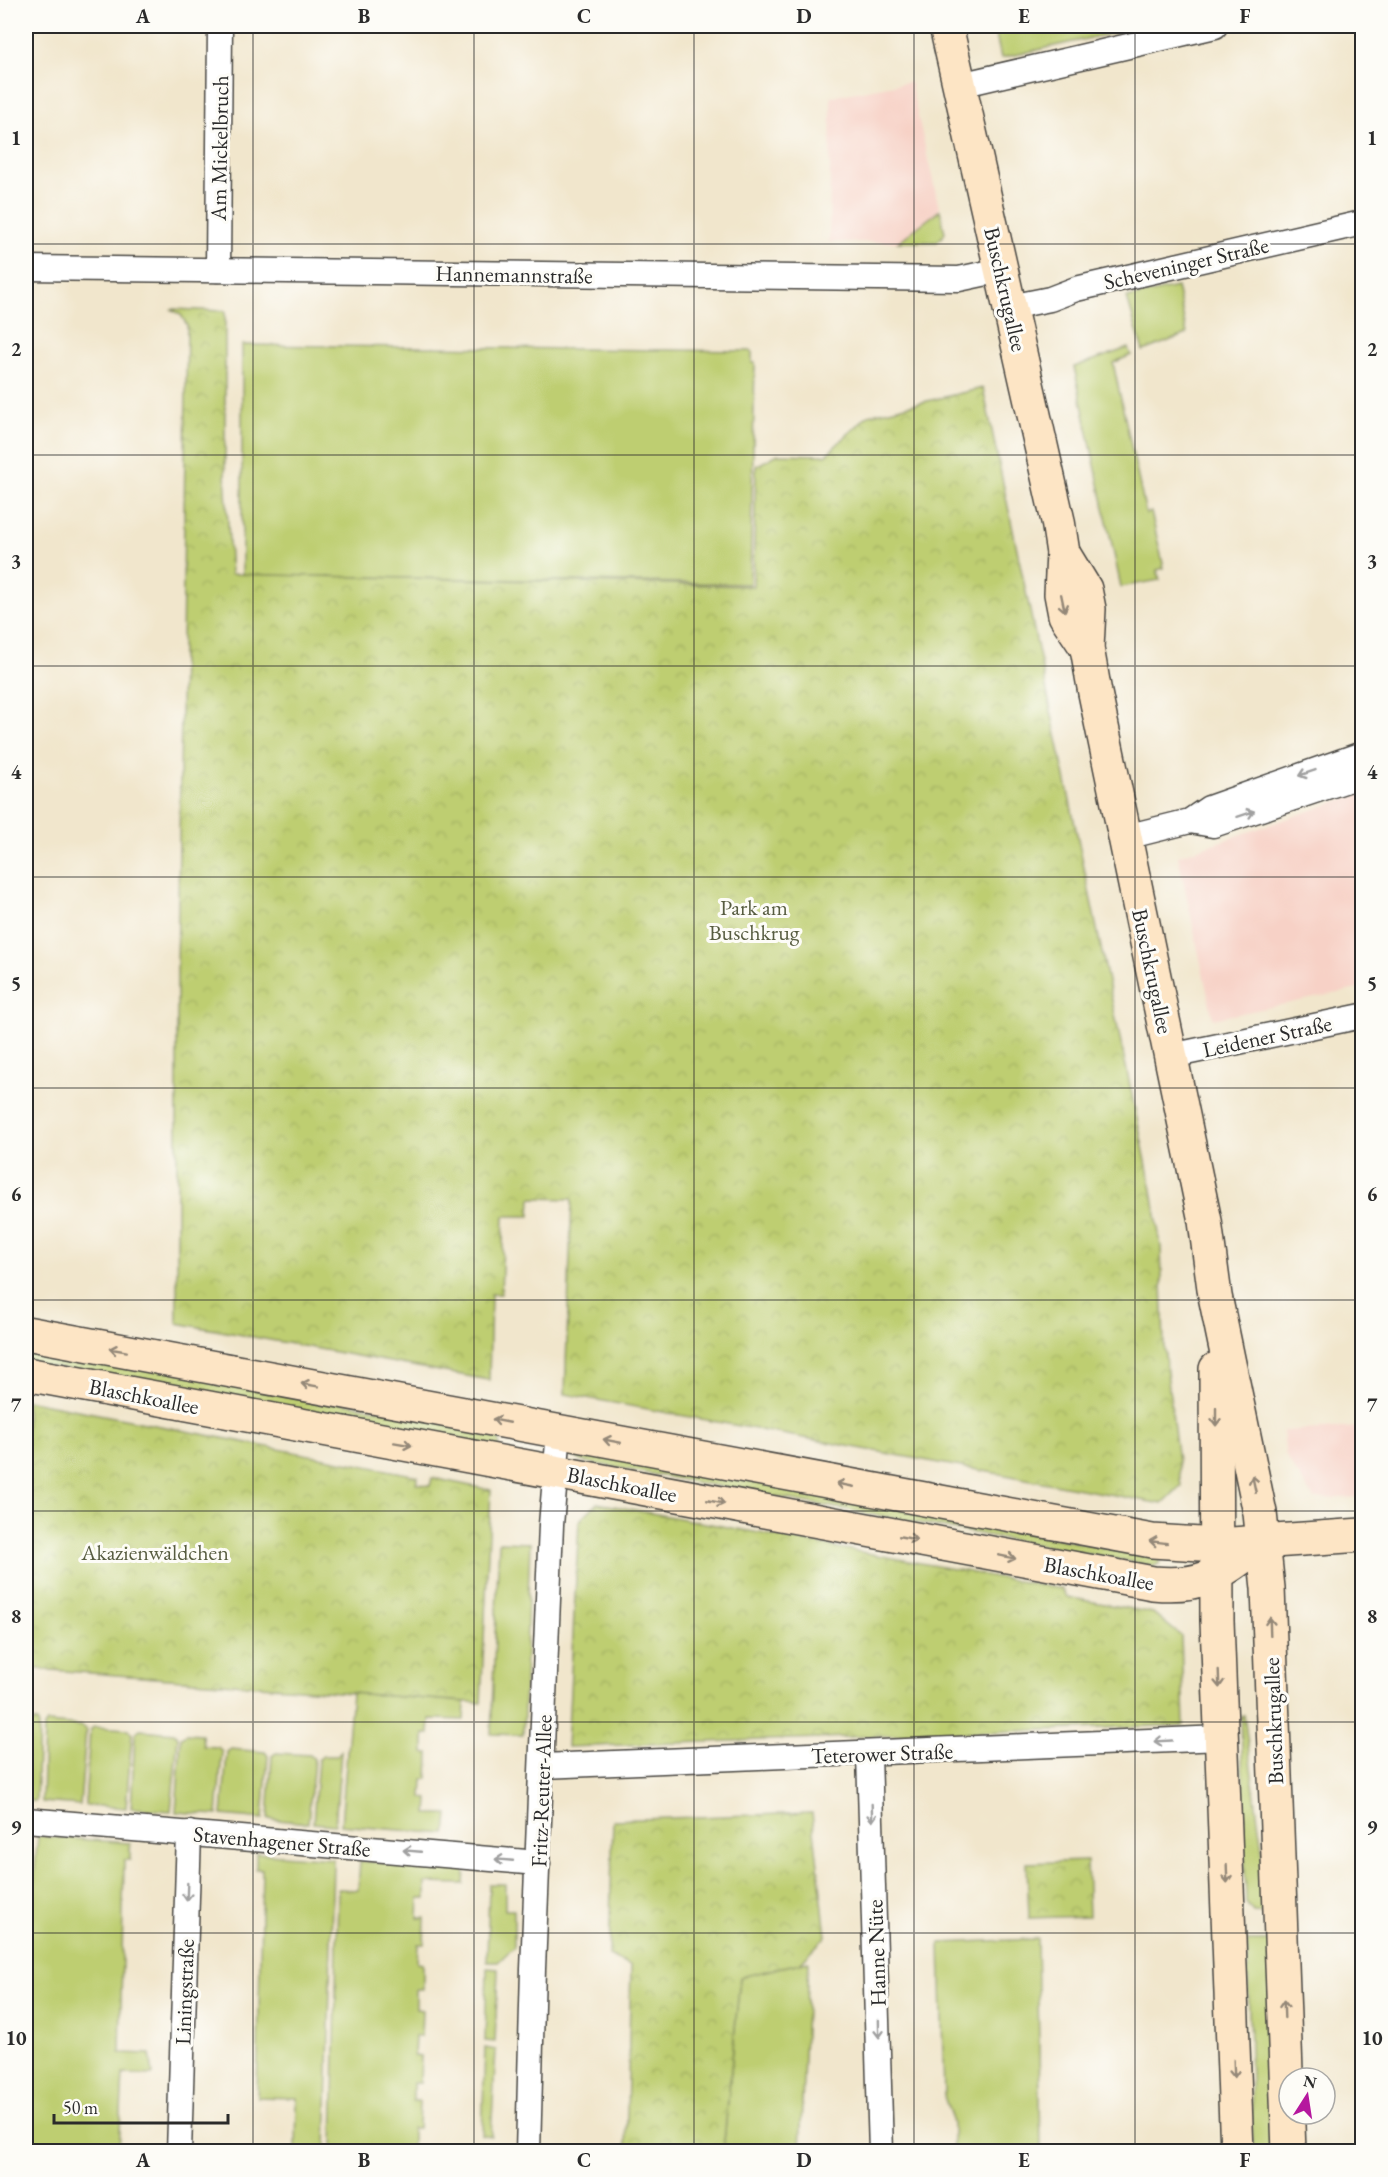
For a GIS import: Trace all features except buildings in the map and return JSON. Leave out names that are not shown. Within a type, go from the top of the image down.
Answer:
[{"type":"main road","name":"Buschkrugallee","points":[[946,26],[1063,553],[1085,589],[1089,609],[1087,648],[1205,1221],[1215,1296],[1264,1541],[1289,2151]]},
{"type":"main road","name":"Buschkrugallee","points":[[1215,1296],[1217,1560],[1237,2151]]},
{"type":"main road","name":"Blaschkoallee","points":[[26,1333],[1097,1532],[1173,1544],[1217,1560]]},
{"type":"main road","name":"Blaschkoallee","points":[[26,1374],[1153,1583],[1186,1584],[1217,1560]]},
{"type":"main road","points":[[1217,1560],[1264,1541],[1362,1535]]},
{"type":"main road","points":[[1228,1925],[1280,1924]]},
{"type":"street","name":"Am Mickelbruch","points":[[218,270],[220,26]]},
{"type":"street","points":[[960,85],[1215,26]]},
{"type":"street","name":"Scheveninger Straße","points":[[1010,307],[1050,298],[1076,289],[1362,223]]},
{"type":"street","name":"Hannemannstraße","points":[[26,268],[959,279],[1001,270]]},
{"type":"street","points":[[1126,837],[1190,820],[1209,808],[1362,754]]},
{"type":"street","points":[[1190,820],[1213,825],[1362,775]]},
{"type":"street","name":"Leidener Straße","points":[[1171,1056],[1362,1016]]},
{"type":"street","name":"Fritz-Reuter-Allee","points":[[528,2151],[538,1863],[555,1472],[559,1431]]},
{"type":"street","name":"Teterower Straße","points":[[543,1766],[869,1755],[1222,1738]]},
{"type":"street","name":"Hanne Nüte","points":[[869,1755],[881,2151]]},
{"type":"street","name":"Stavenhagener Straße","points":[[26,1820],[538,1863]]},
{"type":"street","name":"Liningstraße","points":[[179,2151],[189,1833]]},
{"type":"shaded area","points":[[910,82],[945,233],[937,242],[829,242],[831,97]]},
{"type":"shaded area","points":[[1362,793],[1362,988],[1213,1019],[1178,856]]},
{"type":"shaded area","points":[[1362,1427],[1362,1497],[1314,1499],[1286,1456],[1283,1431]]},
{"type":"green space","points":[[994,26],[1144,26],[1001,58]]},
{"type":"green space","points":[[940,210],[945,233],[937,242],[898,242]]},
{"type":"green space","points":[[1177,287],[1187,334],[1143,351],[1127,298]]},
{"type":"green space","name":"Park am Buschkrug","points":[[171,309],[225,311],[225,473],[231,574],[753,586],[756,466],[778,454],[826,455],[868,415],[983,388],[1152,1190],[1161,1247],[1164,1347],[1181,1486],[1162,1504],[565,1394],[572,1199],[531,1198],[530,1216],[504,1216],[501,1294],[491,1294],[489,1380],[177,1323],[177,971],[187,325],[181,315]]},
{"type":"green space","points":[[242,345],[752,351],[752,363],[755,363],[750,584],[242,575]]},
{"type":"green space","points":[[1128,348],[1131,355],[1113,363],[1146,514],[1151,512],[1164,568],[1157,570],[1160,580],[1121,587],[1074,367]]},
{"type":"green space","points":[[26,1344],[500,1432],[499,1450],[26,1362]]},
{"type":"green space","name":"Akazienwäldchen","points":[[26,1400],[418,1476],[416,1483],[430,1486],[432,1478],[491,1490],[481,1703],[26,1668]]},
{"type":"green space","points":[[578,1448],[1160,1558],[1159,1564],[1154,1566],[580,1461],[576,1457]]},
{"type":"green space","points":[[597,1503],[1061,1589],[1067,1597],[1153,1613],[1181,1636],[1184,1725],[567,1747],[579,1521]]},
{"type":"green space","points":[[499,1542],[530,1543],[523,1735],[491,1734]]},
{"type":"green space","points":[[352,1693],[465,1702],[464,1720],[430,1719],[429,1734],[424,1734],[424,1753],[429,1753],[428,1779],[423,1779],[422,1798],[428,1799],[427,1814],[448,1814],[446,1834],[341,1825]]},
{"type":"green space","points":[[1244,1715],[1270,1909],[1263,1913],[1253,1912],[1246,1903],[1241,1716]]},
{"type":"green space","points":[[26,1721],[37,1722],[39,1726],[36,1801],[26,1801]]},
{"type":"green space","points":[[47,1723],[82,1726],[86,1730],[80,1805],[42,1802],[44,1727]]},
{"type":"green space","points":[[94,1727],[128,1729],[132,1734],[126,1808],[85,1805],[90,1730]]},
{"type":"green space","points":[[140,1730],[174,1733],[178,1737],[171,1811],[131,1808],[135,1734]]},
{"type":"green space","points":[[186,1734],[202,1735],[203,1746],[218,1747],[222,1752],[217,1815],[176,1812],[181,1737]]},
{"type":"green space","points":[[231,1749],[265,1752],[268,1756],[263,1819],[222,1815],[227,1752]]},
{"type":"green space","points":[[341,1751],[335,1825],[313,1823],[318,1760],[323,1756],[337,1756]]},
{"type":"green space","points":[[276,1753],[310,1755],[314,1759],[308,1823],[268,1819],[272,1756]]},
{"type":"green space","points":[[812,1813],[826,1936],[800,1963],[740,1977],[723,2151],[626,2151],[631,1966],[609,1956],[613,1820]]},
{"type":"green space","points":[[38,1836],[130,1843],[130,1860],[124,1860],[120,2053],[150,2054],[153,2075],[123,2074],[119,2151],[26,2151],[26,1958]]},
{"type":"green space","points":[[256,1853],[333,1859],[326,2151],[296,2151],[297,2098],[257,2097],[262,1869],[256,1869]]},
{"type":"green space","points":[[360,1861],[465,1869],[464,1884],[426,1883],[426,1898],[419,1898],[418,1918],[425,1918],[424,1944],[418,1944],[417,1963],[423,1964],[423,1989],[416,1989],[416,2009],[422,2010],[421,2036],[415,2036],[414,2055],[421,2056],[420,2083],[413,2083],[413,2101],[419,2101],[418,2128],[412,2128],[412,2147],[418,2148],[418,2151],[333,2152],[338,1889],[358,1890]]},
{"type":"green space","points":[[1087,1861],[1089,1916],[1029,1918],[1027,1863]]},
{"type":"green space","points":[[489,1884],[505,1884],[505,1910],[514,1910],[514,1947],[498,1962],[487,1962]]},
{"type":"green space","points":[[1037,1939],[1041,2151],[953,2151],[953,2123],[944,2096],[940,1943]]},
{"type":"green space","points":[[1247,1941],[1272,1941],[1277,2066],[1277,2126],[1280,2126],[1281,2151],[1253,2151]]},
{"type":"green space","points":[[808,1961],[800,2151],[723,2152],[740,1977]]},
{"type":"green space","points":[[487,1968],[498,1969],[495,2042],[485,2041]]},
{"type":"green space","points":[[485,2048],[496,2050],[491,2136],[482,2135]]}]
